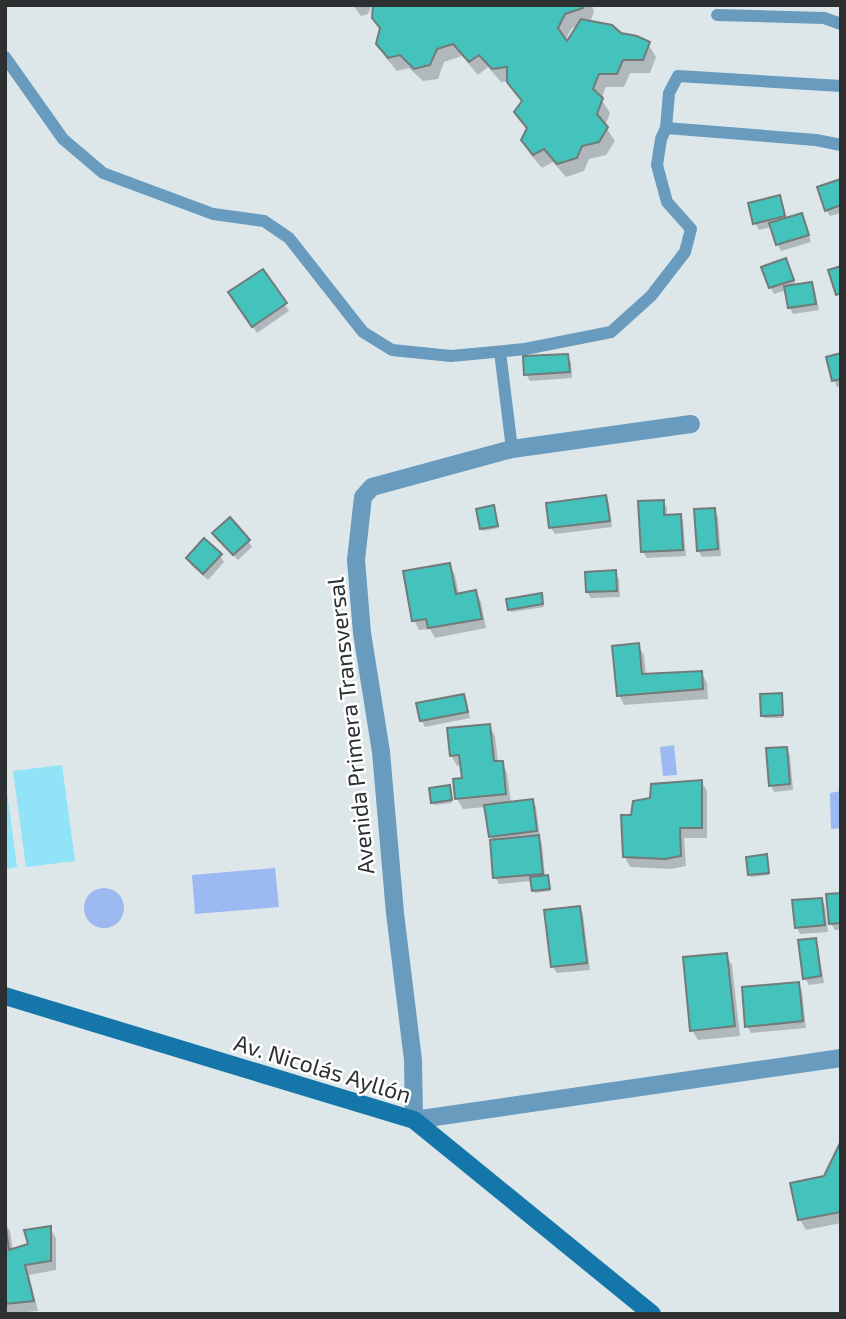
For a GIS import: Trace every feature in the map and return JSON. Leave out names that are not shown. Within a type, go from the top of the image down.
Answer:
[{"type":"street","name":"Avenida Primera Transversal","points":[[414,1121],[413,1060],[395,913],[381,752],[361,621],[356,560],[363,497],[372,487],[512,449],[691,424]]},
{"type":"street","name":"Av. Nicolás Ayllón","points":[[5,996],[414,1121],[652,1314]]},
{"type":"street","points":[[414,1121],[841,1058]]},
{"type":"lane","points":[[717,15],[824,18],[841,24]]},
{"type":"lane","points":[[5,57],[64,139],[103,173],[212,214],[264,221],[289,238],[363,332],[391,350],[452,356],[525,349],[611,332],[651,296],[685,252],[691,229],[667,202],[657,164],[661,139],[666,128],[669,93],[678,76],[841,86]]},
{"type":"lane","points":[[666,128],[816,140],[841,145]]},
{"type":"lane","points":[[500,352],[512,449]]},
{"type":"shaded area","points":[[674,745],[677,775],[663,776],[660,747]]},
{"type":"shaded area","points":[[62,765],[75,861],[26,867],[13,771]]},
{"type":"shaded area","points":[[5,777],[17,867],[5,869]]},
{"type":"shaded area","points":[[841,791],[841,828],[831,829],[830,793]]},
{"type":"shaded area","points":[[275,868],[279,907],[195,914],[192,875]]},
{"type":"shaded area","points":[[104,888],[118,894],[124,908],[118,922],[104,928],[90,922],[84,908],[90,894]]},
{"type":"building","points":[[373,5],[584,5],[583,8],[565,14],[558,28],[567,41],[581,19],[612,25],[621,33],[650,42],[643,60],[623,60],[617,74],[599,74],[593,89],[603,98],[597,114],[608,127],[599,142],[582,146],[577,158],[557,164],[544,149],[533,155],[521,140],[527,128],[514,112],[522,101],[507,82],[507,67],[492,69],[479,55],[469,62],[453,44],[437,49],[430,65],[414,69],[400,55],[388,58],[376,44],[380,28],[372,18]]},
{"type":"building","points":[[841,179],[841,205],[825,211],[817,187]]},
{"type":"building","points":[[780,195],[785,216],[753,224],[748,203]]},
{"type":"building","points":[[802,213],[809,235],[776,245],[769,223]]},
{"type":"building","points":[[786,258],[794,280],[769,288],[761,267]]},
{"type":"building","points":[[841,266],[841,293],[836,295],[828,270]]},
{"type":"building","points":[[263,269],[287,303],[252,327],[228,292]]},
{"type":"building","points":[[812,282],[816,304],[788,308],[784,286]]},
{"type":"building","points":[[841,353],[841,379],[832,381],[826,357]]},
{"type":"building","points":[[568,354],[570,372],[524,375],[523,356]]},
{"type":"building","points":[[606,495],[610,521],[549,528],[546,503]]},
{"type":"building","points":[[664,500],[664,515],[681,514],[683,550],[641,552],[638,501]]},
{"type":"building","points":[[494,505],[498,526],[480,529],[476,509]]},
{"type":"building","points":[[715,508],[718,549],[697,551],[694,509]]},
{"type":"building","points":[[230,517],[250,540],[233,555],[212,533]]},
{"type":"building","points":[[204,538],[222,554],[203,574],[186,558]]},
{"type":"building","points":[[450,563],[456,594],[476,590],[482,619],[428,628],[426,619],[412,621],[403,571]]},
{"type":"building","points":[[616,570],[617,591],[586,592],[585,572]]},
{"type":"building","points":[[542,593],[543,604],[508,610],[506,599]]},
{"type":"building","points":[[639,643],[642,674],[702,671],[703,689],[617,696],[612,646]]},
{"type":"building","points":[[782,693],[783,715],[761,716],[760,694]]},
{"type":"building","points":[[464,694],[468,712],[420,721],[416,703]]},
{"type":"building","points":[[490,724],[494,761],[503,761],[506,794],[455,799],[453,779],[462,778],[459,755],[450,756],[447,728]]},
{"type":"building","points":[[787,747],[790,784],[769,786],[766,748]]},
{"type":"building","points":[[702,780],[702,828],[680,828],[681,856],[665,859],[623,857],[621,815],[631,815],[633,801],[650,798],[651,784]]},
{"type":"building","points":[[450,785],[452,800],[431,803],[429,788]]},
{"type":"building","points":[[533,799],[537,831],[489,837],[484,805]]},
{"type":"building","points":[[539,835],[543,874],[493,878],[490,840]]},
{"type":"building","points":[[767,854],[769,873],[748,875],[746,857]]},
{"type":"building","points":[[548,875],[550,889],[532,891],[530,877]]},
{"type":"building","points":[[841,893],[841,923],[829,924],[826,894]]},
{"type":"building","points":[[822,898],[825,925],[795,928],[792,900]]},
{"type":"building","points":[[580,906],[587,963],[551,967],[544,910]]},
{"type":"building","points":[[816,938],[821,976],[803,979],[798,940]]},
{"type":"building","points":[[727,953],[735,1026],[690,1031],[683,957]]},
{"type":"building","points":[[799,982],[803,1021],[745,1027],[742,987]]},
{"type":"building","points":[[841,1141],[841,1212],[798,1220],[790,1183],[824,1176]]},
{"type":"building","points":[[5,1221],[9,1250],[28,1244],[24,1230],[51,1226],[51,1261],[25,1265],[34,1301],[5,1304]]}]
